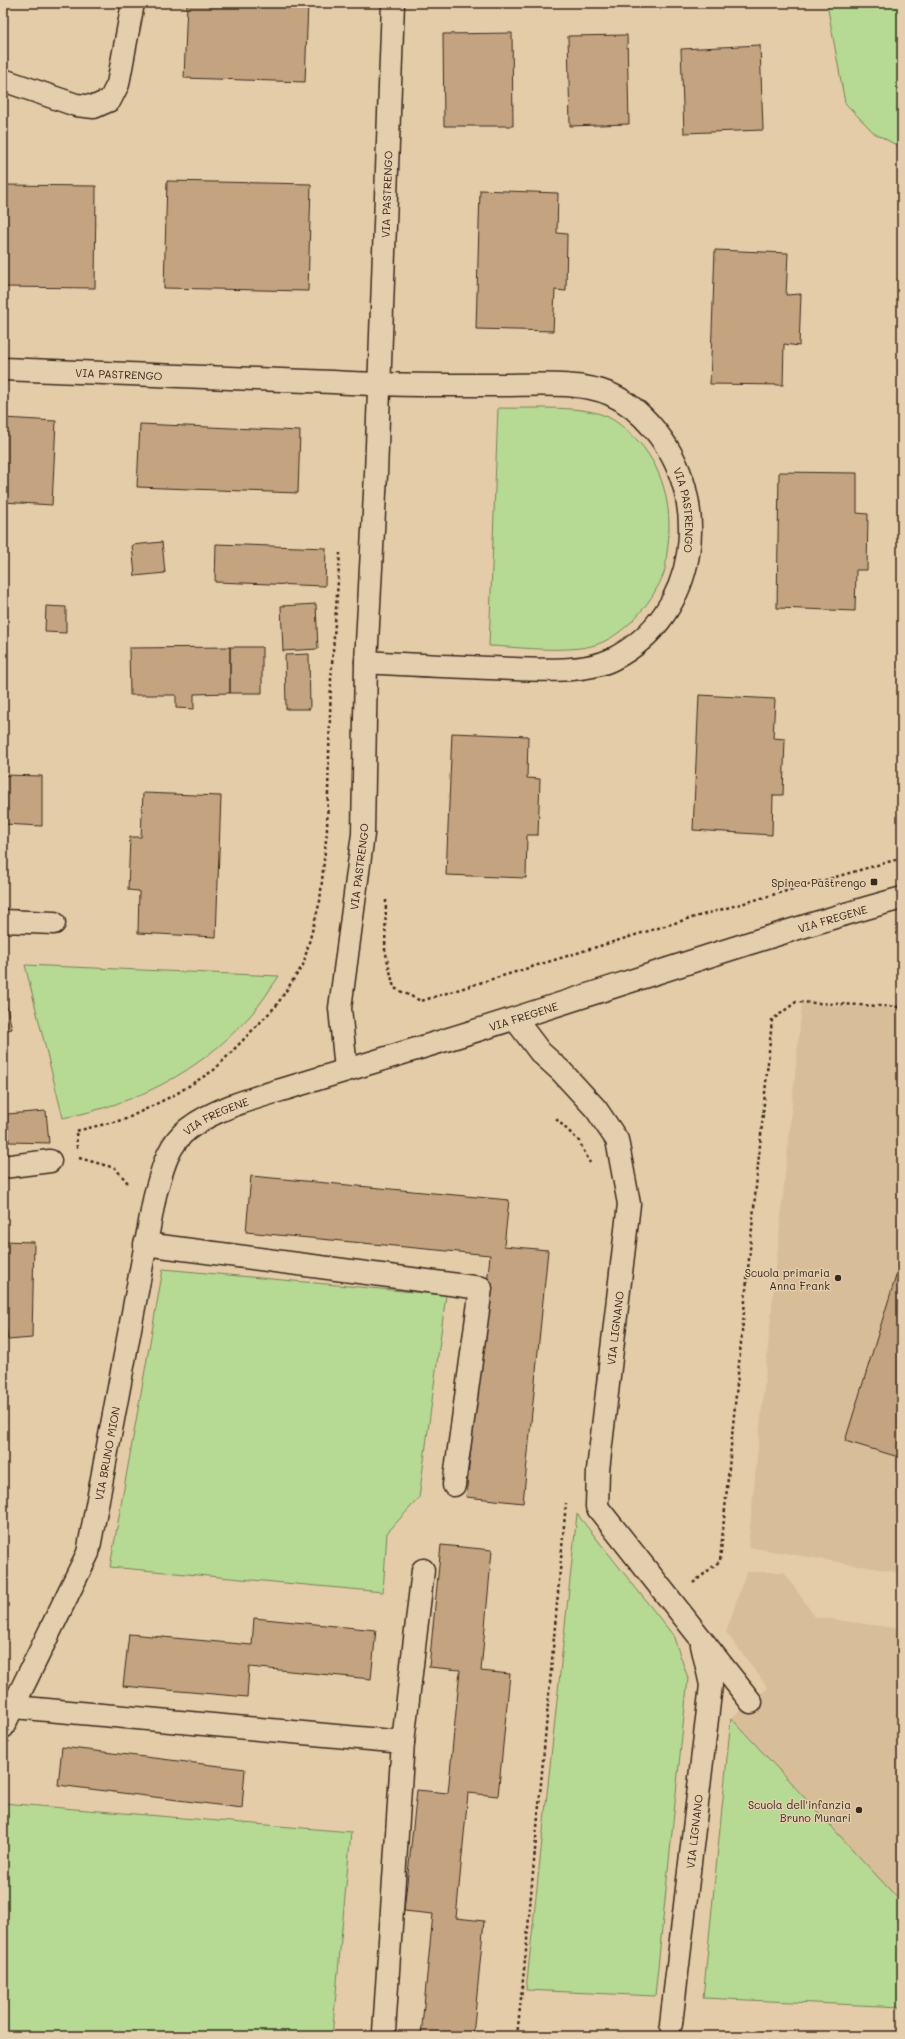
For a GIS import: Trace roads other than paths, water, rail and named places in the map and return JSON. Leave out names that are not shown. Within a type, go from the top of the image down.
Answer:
[{"type":"street","points":[[3,80],[76,105],[94,107],[110,100],[118,84],[133,3]]},
{"type":"street","name":"VIA PASTRENGO","points":[[346,1070],[340,1008],[363,834],[366,662],[379,385],[393,3]]},
{"type":"street","name":"VIA PASTRENGO","points":[[3,369],[379,385],[573,385],[610,394],[641,414],[665,442],[682,478],[689,498],[691,524],[688,556],[679,589],[661,619],[635,645],[612,660],[583,667],[548,670],[366,662]]},
{"type":"street","name":"VIA FREGENE","points":[[164,1164],[173,1144],[187,1130],[204,1118],[250,1100],[515,1019],[835,916],[902,898]]},
{"type":"street","points":[[3,921],[54,923]]},
{"type":"street","name":"VIA LIGNANO","points":[[515,1019],[540,1052],[561,1070],[596,1109],[617,1140],[629,1204],[598,1470],[597,1507],[751,1702]]},
{"type":"street","points":[[3,1167],[50,1161]]},
{"type":"street","name":"VIA BRUNO MION","points":[[3,1727],[88,1553],[145,1244],[155,1194],[164,1164]]},
{"type":"street","points":[[145,1244],[481,1288],[454,1485]]},
{"type":"street","points":[[384,2032],[403,1742],[423,1570]]},
{"type":"street","name":"VIA LIGNANO","points":[[671,2024],[711,1685],[701,1639]]},
{"type":"street","points":[[14,1707],[403,1742]]},
{"type":"place","name":"Spinea Pastrengo","points":[[874,882]]},
{"type":"place","name":"Scuola primaria Anna Frank","points":[[838,1278]]},
{"type":"place","name":"Scuola dell'infanzia Bruno Munari","points":[[859,1810]]}]
